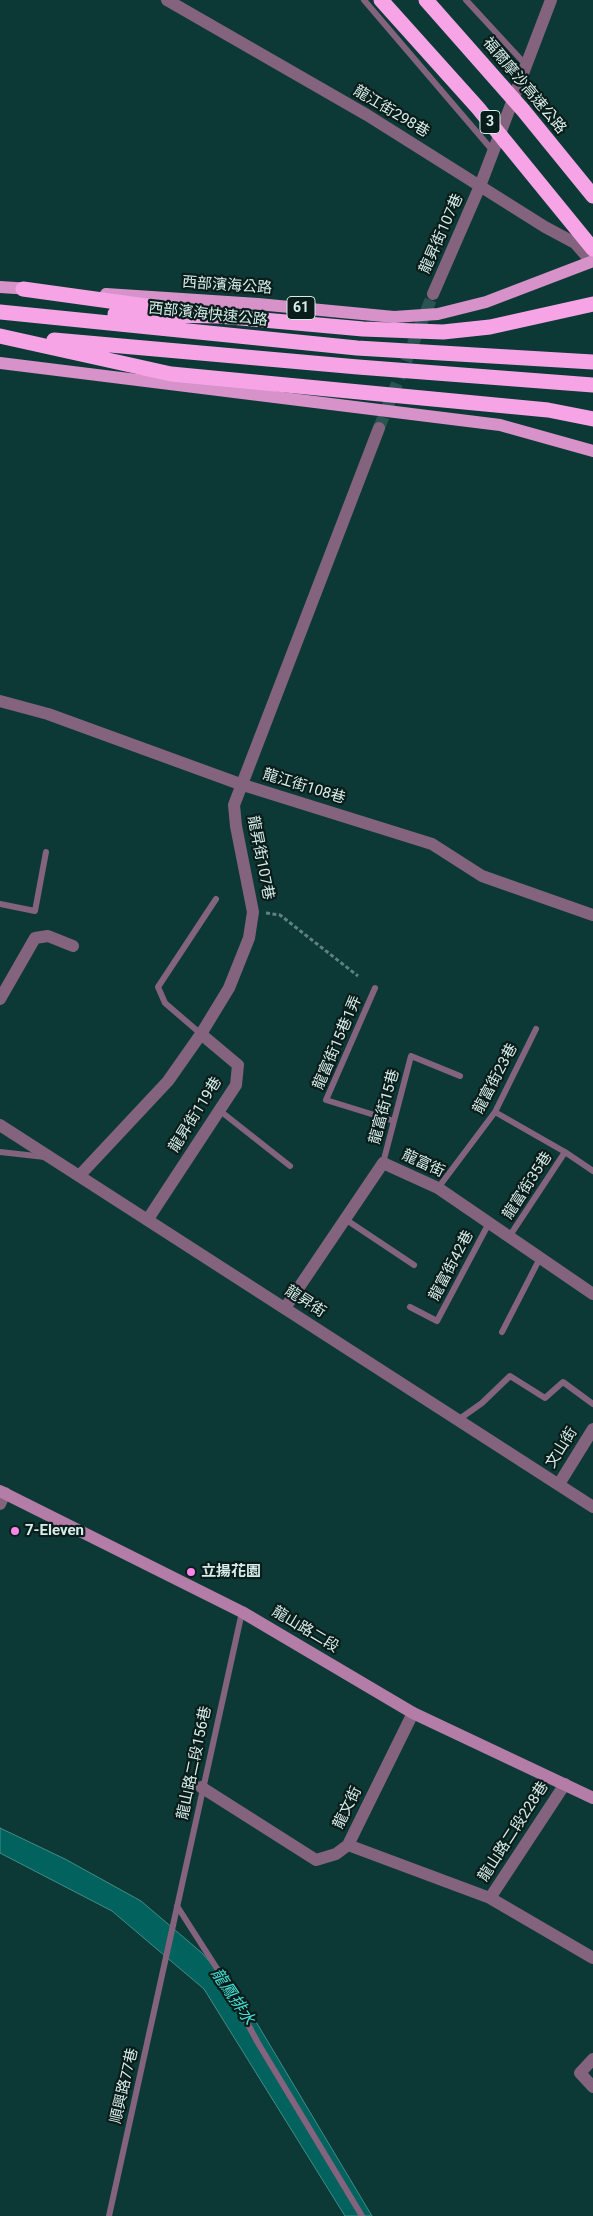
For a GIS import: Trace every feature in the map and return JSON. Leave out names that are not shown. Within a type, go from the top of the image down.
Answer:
[{"type":"highway","name":"3","points":[[381,0],[478,108],[592,257]]},
{"type":"highway","name":"福爾摩沙高速公路","points":[[426,0],[523,110],[593,196]]},
{"type":"highway","points":[[23,289],[219,316],[363,329],[443,332],[490,327],[593,304]]},
{"type":"highway","points":[[6,312],[219,316]]},
{"type":"highway","name":"西部濱海快速公路","points":[[6,312],[356,348],[593,362]]},
{"type":"highway","points":[[0,335],[358,367],[593,385]]},
{"type":"highway","points":[[0,335],[171,374],[539,409],[593,419]]},
{"type":"main road","name":"西部濱海公路","points":[[0,287],[258,304],[394,316],[438,314],[486,302],[592,257]]},
{"type":"main road","points":[[0,363],[500,425],[593,451]]},
{"type":"street","name":"龍江街298巷","points":[[167,0],[367,115],[545,227],[575,243],[592,257]]},
{"type":"street","name":"龍昇街107巷","points":[[433,294],[494,152],[551,0]]},
{"type":"street","name":"龍昇街107巷","points":[[80,1175],[168,1081],[201,1034],[229,988],[249,938],[253,912],[234,805],[240,784],[379,428]]},
{"type":"street","name":"龍江街108巷","points":[[0,701],[48,714],[240,784],[432,844],[482,876],[593,915]]},
{"type":"street","points":[[0,998],[35,938],[48,936],[73,946]]},
{"type":"street","name":"龍昇街119巷","points":[[148,1219],[236,1085],[238,1064],[201,1034]]},
{"type":"street","name":"龍昇街","points":[[0,1125],[593,1507]]},
{"type":"street","name":"龍富街","points":[[285,1308],[383,1163],[438,1188],[593,1294]]},
{"type":"street","name":"文山街","points":[[559,1484],[593,1429]]},
{"type":"street","name":"龍山路二段","points":[[2,1496],[242,1612],[413,1713],[593,1798]]},
{"type":"street","name":"龍文街","points":[[201,1787],[316,1860],[336,1854],[348,1845],[413,1713]]},
{"type":"street","name":"龍山路二段228巷","points":[[490,1898],[565,1784]]},
{"type":"street","points":[[348,1845],[490,1898],[593,1958]]},
{"type":"street","points":[[593,2059],[580,2073],[593,2087]]},
{"type":"lane","points":[[364,0],[494,152]]},
{"type":"lane","points":[[466,0],[526,65]]},
{"type":"lane","points":[[0,904],[35,911],[46,852]]},
{"type":"lane","points":[[201,1034],[165,1003],[158,987],[216,900]]},
{"type":"lane","name":"龍富街15巷1弄","points":[[375,988],[326,1100],[394,1121]]},
{"type":"lane","name":"龍富街23巷","points":[[438,1188],[495,1112],[536,1029]]},
{"type":"lane","name":"龍富街15巷","points":[[383,1163],[411,1056],[460,1076]]},
{"type":"lane","points":[[220,1110],[290,1166]]},
{"type":"lane","points":[[495,1112],[565,1152]]},
{"type":"lane","points":[[0,1152],[49,1158]]},
{"type":"lane","name":"龍富街35巷","points":[[509,1237],[565,1152],[593,1171]]},
{"type":"lane","points":[[345,1219],[414,1264]]},
{"type":"lane","name":"龍富街42巷","points":[[410,1307],[437,1321],[489,1223]]},
{"type":"lane","points":[[502,1332],[540,1258]]},
{"type":"lane","points":[[458,1420],[482,1403],[510,1376],[545,1398],[563,1382],[593,1404]]},
{"type":"lane","name":"龍山路二段156巷","points":[[175,1920],[201,1787],[242,1612]]},
{"type":"lane","points":[[177,1906],[223,1978],[362,2216]]},
{"type":"lane","name":"順興路77巷","points":[[109,2216],[175,1920]]},
{"type":"path","points":[[253,912],[280,915],[358,976]]},
{"type":"water","name":"龍鳳排水","points":[[0,1828],[65,1859],[141,1901],[202,1953],[243,2000],[372,2216],[345,2216],[204,1989],[112,1911],[0,1853]]},
{"type":"tunnel","points":[[379,428],[433,294]]},
{"type":"place","name":"7-Eleven","points":[[15,1531]]},
{"type":"place","name":"立揚花園","points":[[191,1572]]}]
